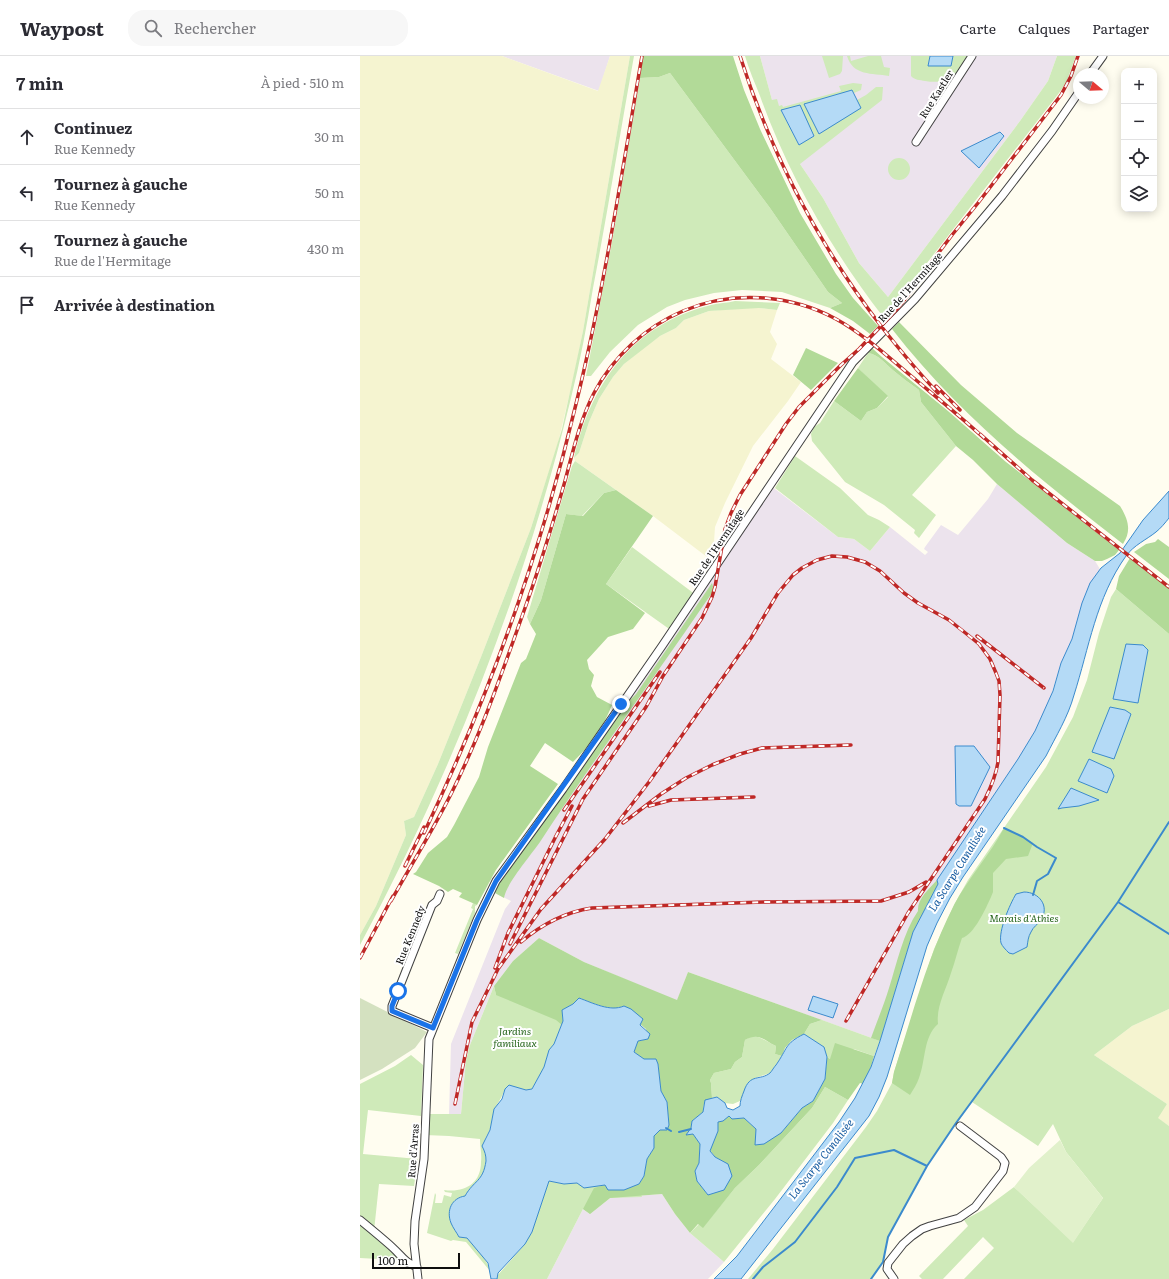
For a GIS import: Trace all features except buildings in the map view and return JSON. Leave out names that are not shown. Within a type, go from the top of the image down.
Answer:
[{"type":"street","name":"Rue Kastler","points":[[916,142],[972,56]]},
{"type":"street","points":[[1095,66],[1097,56]]},
{"type":"street","points":[[1095,66],[1103,56]]},
{"type":"street","name":"Rue de l'Hermitage","points":[[428,1050],[429,1039],[433,1028],[477,920],[496,881],[662,646],[853,362],[914,299],[998,201],[1052,131],[1073,101]]},
{"type":"street","name":"Rue Kennedy","points":[[433,1028],[392,1011],[392,1006],[432,905],[437,901],[440,894]]},
{"type":"street","name":"Rue d'Arras","points":[[418,1279],[414,1252],[415,1221],[424,1159],[428,1050]]},
{"type":"street","points":[[894,1279],[887,1270],[888,1263],[903,1244],[922,1229],[965,1215],[975,1207],[1003,1172],[1005,1162],[1002,1156],[960,1126]]},
{"type":"street","points":[[360,1220],[399,1253],[407,1263],[417,1267]]},
{"type":"street","points":[[399,1253],[407,1254],[414,1252]]},
{"type":"shaded area","points":[[502,56],[610,56],[599,91]]},
{"type":"shaded area","points":[[760,56],[1057,56],[1048,81],[1020,121],[888,297],[859,263],[823,198],[800,164],[772,100]]},
{"type":"shaded area","points":[[997,484],[1067,543],[1095,561],[1100,569],[1085,595],[1069,648],[1061,663],[1049,702],[1035,731],[937,880],[938,884],[913,932],[880,1041],[688,972],[677,1001],[584,962],[539,938],[513,961],[494,986],[470,1045],[466,1060],[461,1114],[449,1115],[451,1044],[505,909],[511,901],[491,891],[771,486],[838,537],[854,539],[870,551],[890,527],[925,555],[928,552],[924,549],[925,547],[941,525],[958,535],[988,499]]},
{"type":"shaded area","points":[[662,1194],[690,1233],[724,1262],[708,1279],[547,1279],[583,1209],[590,1214],[610,1198]]},
{"type":"green space","points":[[360,56],[502,56],[598,91],[610,56],[630,56],[583,331],[558,443],[531,528],[438,764],[414,817],[404,821],[406,835],[376,906],[360,935]]},
{"type":"green space","points":[[630,56],[634,56],[586,330],[571,398],[532,539],[483,678],[455,746],[394,880],[360,945],[360,935],[376,906],[406,835],[404,821],[414,817],[438,764],[481,657],[531,528],[562,429],[583,331]]},
{"type":"green space","points":[[643,56],[733,56],[744,90],[760,129],[800,213],[836,274],[853,298],[878,326],[870,334],[853,321],[830,308],[842,303],[828,292],[770,208],[670,73],[659,77],[640,78]]},
{"type":"green space","points":[[745,56],[760,56],[772,100],[777,99],[779,106],[782,105],[783,107],[841,91],[839,86],[853,83],[862,84],[861,90],[854,93],[852,90],[860,108],[857,100],[876,87],[883,87],[882,100],[800,164],[823,198],[859,263],[888,297],[1020,121],[1048,81],[1057,56],[1076,56],[1066,83],[1059,93],[927,263],[893,311],[884,318],[847,266],[813,212],[798,184],[784,155]],"holes":[[[800,106],[804,117],[799,145],[781,111]]]},
{"type":"green space","points":[[822,56],[843,56],[842,71],[840,74],[829,78]]},
{"type":"green space","points":[[847,56],[850,56],[851,61],[868,56],[881,56],[884,67],[890,68],[889,76],[870,74],[858,70],[850,62]]},
{"type":"green space","points":[[911,56],[930,56],[928,65],[953,56],[968,56],[956,73],[951,77],[946,80],[934,82],[917,80],[911,76]]},
{"type":"green space","points":[[670,73],[770,208],[828,292],[842,303],[830,308],[782,292],[742,290],[714,293],[685,300],[667,307],[638,325],[610,352],[591,376],[586,376],[612,242],[640,78],[659,77]]},
{"type":"green space","points":[[899,158],[907,161],[910,169],[907,177],[899,180],[891,177],[888,169],[891,161]]},
{"type":"green space","points":[[735,301],[780,303],[777,310],[759,308],[709,311],[684,320],[676,328],[660,336],[624,364],[613,377],[599,399],[589,422],[579,453],[574,458],[592,405],[604,382],[620,360],[638,342],[659,326],[683,314],[711,305]]},
{"type":"green space","points":[[744,308],[777,310],[770,332],[777,344],[771,359],[801,382],[753,446],[725,503],[715,527],[714,542],[719,560],[707,557],[653,516],[575,461],[574,458],[579,453],[589,422],[599,399],[613,377],[624,364],[660,336],[676,328],[684,320],[709,311]]},
{"type":"green space","points":[[899,322],[961,385],[1017,433],[1120,506],[1128,525],[1126,539],[1123,544],[1030,470],[972,417],[917,360],[892,329]]},
{"type":"green space","points":[[806,348],[838,363],[811,390],[793,375]]},
{"type":"green space","points":[[872,348],[948,411],[1006,462],[1119,550],[1115,555],[1102,561],[1095,561],[1067,543],[997,484],[973,460],[956,446],[921,402],[919,390],[897,374],[879,358],[868,353]]},
{"type":"green space","points":[[868,353],[879,358],[897,374],[919,390],[921,402],[956,446],[912,495],[936,515],[919,538],[914,533],[915,530],[884,505],[845,482],[812,441],[811,434],[814,427],[820,423],[834,401],[861,421],[867,412],[877,408],[888,397],[858,368]]},
{"type":"green space","points":[[858,368],[888,396],[877,408],[867,412],[861,421],[834,401]]},
{"type":"green space","points":[[795,456],[840,488],[868,515],[890,527],[870,551],[854,539],[838,537],[775,488]]},
{"type":"green space","points":[[575,461],[616,490],[604,493],[582,516],[566,514],[541,600],[530,624],[527,617],[572,466]]},
{"type":"green space","points":[[616,490],[653,516],[606,584],[645,613],[633,629],[608,637],[587,660],[589,669],[594,675],[591,686],[597,697],[612,705],[609,713],[596,736],[573,762],[545,743],[530,766],[558,784],[496,870],[477,905],[459,897],[462,893],[453,889],[448,892],[439,886],[413,874],[416,872],[428,853],[447,837],[479,777],[488,747],[521,663],[526,659],[536,634],[530,624],[541,600],[566,514],[583,516],[604,493]]},
{"type":"green space","points":[[1158,539],[1169,547],[1169,579],[1134,552],[1146,544],[1155,542]]},
{"type":"green space","points":[[632,547],[696,595],[672,631],[606,584]]},
{"type":"green space","points":[[1130,558],[1169,588],[1169,634],[1116,589],[1119,576]]},
{"type":"green space","points":[[712,583],[714,590],[509,885],[504,898],[495,893],[499,884],[627,703],[636,694]]},
{"type":"green space","name":"Marais d'Athies","points":[[1116,589],[1169,634],[1169,1009],[1132,1026],[1094,1055],[1167,1104],[1158,1118],[1169,1126],[1169,1279],[964,1279],[994,1248],[983,1237],[943,1279],[922,1279],[919,1276],[968,1226],[964,1220],[983,1210],[1014,1187],[1073,1242],[1103,1198],[1066,1152],[1053,1124],[1038,1146],[972,1102],[926,1166],[888,1237],[883,1262],[871,1279],[748,1279],[773,1249],[866,1127],[877,1111],[892,1083],[894,1072],[934,949],[955,903],[968,880],[1046,767],[1073,717],[1087,680],[1099,633],[1111,597]]},
{"type":"green space","points":[[1004,828],[1033,843],[1028,856],[1006,859],[993,873],[993,892],[975,927],[971,932],[962,938],[938,1011],[938,1024],[933,1029],[927,1042],[919,1078],[910,1095],[892,1083],[894,1072],[928,966],[944,925],[954,905]]},
{"type":"green space","points":[[937,880],[938,884],[913,932],[880,1041],[871,1038],[885,1001],[908,929],[918,911],[919,902]]},
{"type":"green space","points":[[473,903],[477,905],[475,906],[475,913],[458,954],[455,953],[473,909],[471,908]]},
{"type":"green space","points":[[539,938],[584,962],[677,1000],[688,972],[822,1020],[810,1024],[804,1034],[792,1040],[785,1048],[782,1056],[775,1054],[776,1046],[761,1038],[754,1037],[745,1040],[742,1057],[735,1062],[731,1069],[714,1073],[710,1080],[712,1098],[704,1104],[703,1112],[692,1121],[691,1128],[687,1134],[693,1134],[700,1144],[699,1163],[695,1171],[697,1181],[708,1195],[727,1164],[715,1157],[710,1150],[718,1131],[718,1122],[729,1116],[732,1119],[744,1118],[756,1129],[781,1133],[802,1108],[813,1101],[825,1079],[827,1057],[830,1059],[835,1043],[874,1056],[871,1067],[863,1084],[860,1083],[848,1100],[825,1087],[812,1108],[759,1165],[735,1188],[703,1228],[698,1224],[690,1233],[662,1194],[610,1198],[590,1214],[583,1209],[594,1188],[605,1185],[624,1190],[639,1184],[644,1176],[647,1159],[654,1148],[653,1136],[660,1130],[669,1126],[667,1102],[661,1091],[658,1064],[643,1059],[634,1052],[638,1041],[648,1039],[646,1029],[624,1006],[619,1008],[607,1007],[579,998],[573,1004],[562,1010],[562,1025],[556,1020],[496,995],[494,986],[513,961]]},
{"type":"green space","name":"Jardins familiaux","points":[[494,986],[496,995],[576,986],[642,1197],[610,1198],[590,1214],[583,1209],[547,1279],[497,1279],[497,1276],[525,1244],[532,1231],[549,1181],[564,1184],[577,1183],[573,1004],[562,1010],[563,1021],[554,1044],[549,1050],[544,1067],[532,1089],[505,1089],[495,1109],[490,1129],[485,1140],[486,1164],[484,1172],[480,1179],[465,1196],[455,1230],[459,1237],[467,1238],[484,1257],[490,1271],[466,1242],[451,1241],[427,1233],[435,1193],[435,1203],[442,1203],[444,1195],[451,1197],[452,1193],[445,1192],[444,1190],[458,1190],[470,1185],[475,1181],[480,1170],[480,1139],[425,1135],[429,1114],[461,1114],[466,1060],[470,1045]]},
{"type":"green space","points":[[360,998],[427,1032],[415,1048],[382,1069],[360,1080]]},
{"type":"green space","points":[[1169,1009],[1169,1126],[1157,1118],[1167,1104],[1094,1055],[1132,1026]]},
{"type":"green space","points":[[822,1020],[880,1041],[874,1056],[854,1049],[830,1059],[827,1057],[824,1047],[804,1034],[810,1024]]},
{"type":"green space","points":[[752,1036],[761,1038],[776,1046],[775,1054],[782,1056],[770,1073],[755,1078],[740,1101],[733,1104],[725,1103],[717,1097],[712,1098],[710,1080],[714,1073],[731,1069],[735,1062],[742,1057],[745,1040]]},
{"type":"green space","points":[[411,1055],[423,1065],[421,1116],[368,1110],[363,1154],[418,1159],[414,1186],[379,1184],[374,1231],[399,1253],[396,1260],[360,1258],[360,1084],[395,1066]]},
{"type":"green space","points":[[825,1087],[848,1100],[833,1123],[775,1199],[724,1262],[690,1233],[699,1224],[703,1227],[735,1188],[759,1165],[812,1108]]},
{"type":"green space","points":[[1060,1140],[1066,1152],[1103,1198],[1073,1243],[1014,1187],[1029,1168]]},
{"type":"water","points":[[930,56],[953,56],[951,66],[928,66]]},
{"type":"water","points":[[852,90],[861,108],[819,134],[804,104]]},
{"type":"water","points":[[800,105],[814,136],[799,145],[781,110]]},
{"type":"water","points":[[1000,132],[1004,136],[979,168],[961,151]]},
{"type":"water","name":"La Scarpe Canalisée","points":[[1169,491],[1169,518],[1158,530],[1129,552],[1107,589],[1094,624],[1071,703],[1062,726],[1046,756],[963,877],[937,923],[927,946],[887,1077],[869,1116],[741,1279],[714,1279],[737,1256],[839,1122],[855,1098],[871,1067],[913,932],[938,884],[937,880],[1035,731],[1053,691],[1061,663],[1072,639],[1082,603],[1090,583],[1101,568],[1120,553],[1143,520]]},
{"type":"water","points":[[1126,644],[1143,645],[1148,650],[1138,703],[1113,699]]},
{"type":"water","points":[[1110,707],[1125,710],[1131,714],[1114,759],[1092,752]]},
{"type":"water","points":[[955,746],[974,746],[990,767],[971,806],[959,806],[956,804]]},
{"type":"water","points":[[1089,759],[1111,769],[1114,776],[1107,793],[1078,781]]},
{"type":"water","points":[[1071,788],[1099,800],[1079,806],[1058,809]]},
{"type":"water","points":[[1024,892],[1034,894],[1038,897],[1044,905],[1044,910],[1041,920],[1030,934],[1027,947],[1013,954],[1009,953],[1001,943],[1001,932],[1016,894]]},
{"type":"water","points":[[813,996],[838,1004],[833,1018],[808,1010]]},
{"type":"water","points":[[579,998],[607,1007],[619,1008],[624,1006],[631,1009],[643,1019],[640,1025],[650,1034],[648,1039],[638,1041],[634,1052],[644,1059],[656,1059],[658,1064],[661,1091],[667,1102],[669,1125],[667,1130],[660,1130],[654,1136],[654,1148],[647,1159],[644,1176],[639,1184],[624,1190],[608,1190],[605,1185],[584,1188],[577,1183],[564,1184],[549,1181],[532,1232],[525,1244],[498,1273],[497,1279],[491,1279],[488,1263],[467,1238],[459,1237],[454,1229],[449,1214],[451,1205],[460,1197],[465,1196],[483,1173],[486,1159],[482,1146],[490,1130],[494,1109],[502,1099],[505,1089],[509,1085],[526,1090],[532,1089],[544,1067],[549,1050],[554,1044],[563,1021],[562,1010],[573,1004]]},
{"type":"water","points":[[804,1034],[824,1047],[827,1057],[825,1079],[813,1101],[802,1108],[781,1133],[764,1144],[755,1145],[756,1129],[744,1118],[732,1119],[729,1116],[723,1121],[718,1122],[718,1131],[710,1151],[715,1157],[728,1164],[732,1176],[724,1190],[708,1195],[697,1181],[695,1171],[699,1163],[700,1144],[693,1134],[686,1135],[691,1128],[692,1121],[703,1112],[705,1100],[717,1097],[725,1103],[727,1108],[733,1110],[740,1106],[746,1085],[752,1080],[770,1073],[787,1047]]},
{"type":"waterway","points":[[753,1279],[763,1267],[795,1242],[837,1187],[855,1158],[894,1150],[927,1166],[956,1123],[1118,902],[1169,822]]},
{"type":"waterway","points":[[1004,828],[1023,837],[1056,858],[1048,874],[1037,881],[1033,895]]},
{"type":"waterway","points":[[1118,902],[1169,934]]},
{"type":"waterway","points":[[666,1128],[671,1131]]},
{"type":"waterway","points":[[679,1132],[691,1129]]},
{"type":"waterway","points":[[871,1279],[883,1262],[888,1237],[927,1166]]},
{"type":"railway","points":[[424,833],[448,781],[491,676],[530,569],[547,514],[586,361],[612,230],[642,56]]},
{"type":"railway","points":[[740,56],[766,128],[817,231],[858,295],[881,326],[938,393]]},
{"type":"railway","points":[[510,944],[583,799],[646,707],[663,676],[702,618],[715,587],[725,529],[740,495],[786,424],[799,407],[859,349],[898,308],[913,289],[952,235],[1061,95],[1071,76],[1078,56]]},
{"type":"railway","points":[[391,901],[444,807],[482,725],[536,576],[556,513],[577,436],[589,403],[602,380],[620,355],[643,334],[683,311],[702,304],[721,300],[760,298],[799,304],[836,319],[865,338],[984,438]]},
{"type":"railway","points":[[936,386],[960,410]]},
{"type":"railway","points":[[980,434],[1032,480],[1169,587]]},
{"type":"railway","points":[[455,1104],[472,1022],[498,969],[541,909],[605,839],[649,782],[751,638],[778,593],[793,575],[802,568],[817,560],[832,556],[847,557],[865,562],[880,571],[904,593],[918,603],[949,620],[979,644],[990,659],[996,673],[999,681],[1000,695],[998,762],[995,776],[985,799],[908,913],[846,1021]]},
{"type":"railway","points":[[977,636],[1044,688]]},
{"type":"railway","points":[[564,810],[660,672]]},
{"type":"railway","points":[[623,823],[661,794],[686,778],[712,765],[740,754],[762,748],[851,745]]},
{"type":"railway","points":[[649,806],[671,800],[754,797]]},
{"type":"railway","points":[[495,968],[508,933],[572,806]]},
{"type":"railway","points":[[405,866],[424,827]]},
{"type":"railway","points":[[521,942],[546,924],[573,912],[592,908],[763,902],[881,901],[909,892],[926,882]]},
{"type":"railway","points":[[360,958],[393,896]]},
{"type":"route","points":[[398,991],[395,996],[392,1011],[433,1028],[490,891],[621,704]]}]
